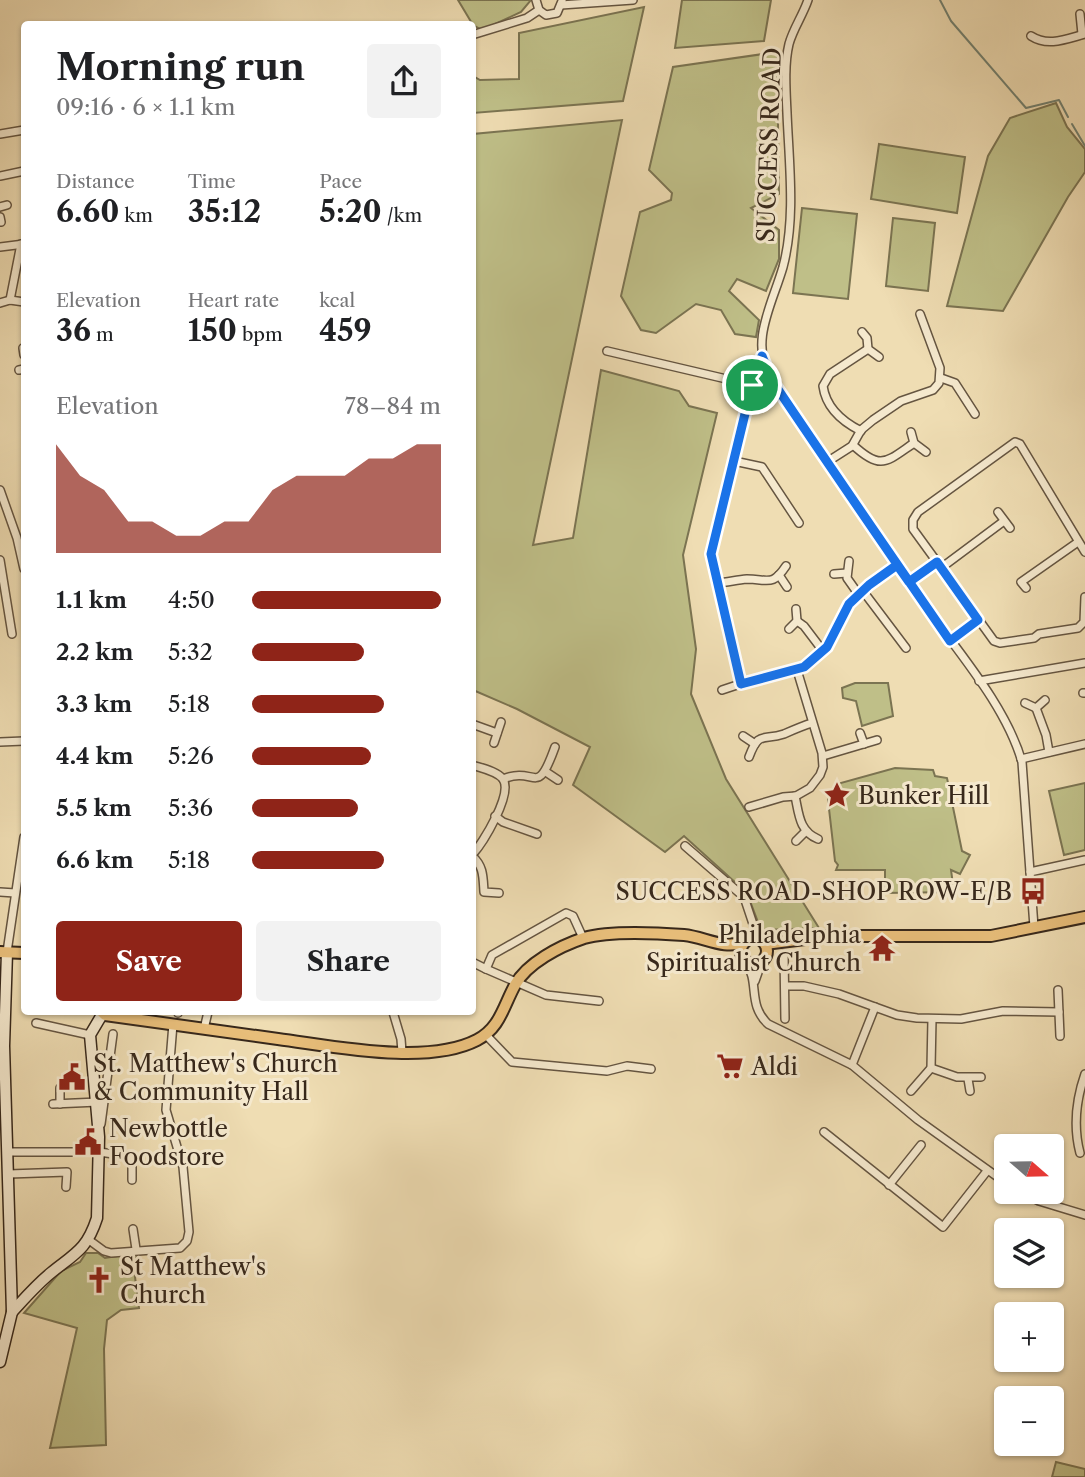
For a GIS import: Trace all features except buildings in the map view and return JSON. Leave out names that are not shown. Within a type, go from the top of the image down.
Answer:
[{"type":"main road","points":[[714,943],[755,964],[764,950],[791,942],[829,936],[991,936],[1085,917]]},
{"type":"main road","points":[[117,1015],[365,1050],[402,1052],[456,1049],[486,1035],[499,1021],[516,983],[531,967],[554,951],[583,938],[603,934],[686,935],[731,945],[756,938],[764,950]]},
{"type":"main road","points":[[745,960],[741,948],[747,941]]},
{"type":"street","points":[[575,0],[587,4]]},
{"type":"street","points":[[476,34],[527,18],[537,4],[546,15],[552,15],[559,10],[562,2],[587,4],[633,0]]},
{"type":"street","name":"SUCCESS ROAD","points":[[741,684],[712,547],[752,385],[762,356],[763,328],[783,267],[788,236],[788,51],[808,0]]},
{"type":"street","points":[[1031,36],[1051,43],[1084,34],[1080,14]]},
{"type":"street","points":[[0,134],[21,130]]},
{"type":"street","points":[[0,176],[21,172]]},
{"type":"street","points":[[0,247],[21,244]]},
{"type":"street","points":[[10,300],[21,253]]},
{"type":"street","points":[[0,303],[10,300],[21,302]]},
{"type":"street","points":[[827,462],[853,445],[865,425],[901,401],[933,390],[941,378],[940,368],[919,314]]},
{"type":"street","points":[[862,332],[867,338],[868,349],[879,357]]},
{"type":"street","points":[[861,431],[838,416],[826,400],[823,386],[830,374],[868,349]]},
{"type":"street","points":[[607,351],[752,385]]},
{"type":"street","points":[[762,356],[771,379],[979,681],[1006,725],[1021,759],[1034,927]]},
{"type":"street","points":[[941,378],[955,383],[975,415]]},
{"type":"street","points":[[813,383],[823,386]]},
{"type":"street","points":[[958,406],[966,400]]},
{"type":"street","points":[[911,432],[914,443],[926,452]]},
{"type":"street","points":[[1085,552],[1020,444],[1015,442],[918,512],[914,520],[913,529],[994,641],[1000,643],[1034,638],[1039,634],[1082,626],[1085,597]]},
{"type":"street","points":[[853,445],[869,459],[880,463],[914,443]]},
{"type":"street","points":[[734,461],[762,467],[799,523]]},
{"type":"street","points":[[1,495],[21,556]]},
{"type":"street","points":[[998,512],[1010,528]]},
{"type":"street","points":[[909,582],[1004,521]]},
{"type":"street","points":[[1021,582],[1077,542]]},
{"type":"street","points":[[0,560],[12,634]]},
{"type":"street","points":[[849,561],[848,582],[889,624],[894,635],[906,648]]},
{"type":"street","points":[[722,691],[797,670],[823,651],[846,608],[897,565]]},
{"type":"street","points":[[718,583],[748,579],[769,582],[786,566]]},
{"type":"street","points":[[834,573],[847,573]]},
{"type":"street","points":[[779,575],[787,587]]},
{"type":"street","points":[[796,609],[797,621],[823,651]]},
{"type":"street","points":[[950,641],[978,620]]},
{"type":"street","points":[[789,629],[797,621]]},
{"type":"street","points":[[884,640],[894,635]]},
{"type":"street","points":[[979,681],[1085,663]]},
{"type":"street","points":[[748,807],[795,796],[816,782],[823,767],[823,756],[797,670]]},
{"type":"street","points":[[1036,708],[1045,700]]},
{"type":"street","points":[[1026,703],[1036,708],[1049,752]]},
{"type":"street","points":[[494,743],[501,722]]},
{"type":"street","points":[[749,757],[762,737],[781,735],[812,723]]},
{"type":"street","points":[[476,725],[497,733]]},
{"type":"street","points":[[860,733],[864,744]]},
{"type":"street","points":[[743,736],[755,744]]},
{"type":"street","points":[[823,756],[877,740]]},
{"type":"street","points":[[0,742],[21,741]]},
{"type":"street","points":[[1021,759],[1085,744]]},
{"type":"street","points":[[503,779],[516,774],[534,779],[546,772],[555,747]]},
{"type":"street","points":[[476,766],[503,779],[505,796],[476,850]]},
{"type":"street","points":[[546,772],[558,780]]},
{"type":"street","points":[[795,796],[805,832],[818,839]]},
{"type":"street","points":[[495,816],[537,834]]},
{"type":"street","points":[[517,838],[521,828]]},
{"type":"street","points":[[796,841],[805,832]]},
{"type":"street","points":[[685,846],[744,897],[764,950],[753,985]]},
{"type":"street","points":[[0,1362],[12,1312],[5,1234],[9,1152],[2,1046],[4,952],[21,856]]},
{"type":"street","points":[[476,858],[480,862],[483,876],[482,895],[499,893]]},
{"type":"street","points":[[1030,872],[1085,860]]},
{"type":"street","points":[[0,892],[15,893]]},
{"type":"street","points":[[486,969],[492,955],[566,913],[573,916],[583,938]]},
{"type":"street","points":[[747,941],[749,915]]},
{"type":"street","points":[[783,954],[785,1020]]},
{"type":"street","points":[[745,960],[751,969],[758,1015],[768,1024],[852,1065],[918,1120],[994,1175]]},
{"type":"street","points":[[476,964],[546,995],[599,1001]]},
{"type":"street","points":[[785,986],[804,986],[839,994],[897,1015],[932,1019],[961,1020],[1003,1011],[1059,1012]]},
{"type":"street","points":[[1058,990],[1060,1036]]},
{"type":"street","points":[[852,1065],[876,1007]]},
{"type":"street","points":[[12,1312],[34,1288],[76,1255],[89,1240],[97,1218],[99,1137],[90,1035],[103,1015]]},
{"type":"street","points":[[204,1029],[207,1015]]},
{"type":"street","points":[[394,1015],[402,1052]]},
{"type":"street","points":[[911,1091],[931,1068],[932,1019]]},
{"type":"street","points":[[36,1023],[90,1035]]},
{"type":"street","points":[[89,1240],[111,1253],[180,1248],[187,1241],[189,1232],[184,1167],[166,1110],[173,1024]]},
{"type":"street","points":[[99,1137],[113,1034]]},
{"type":"street","points":[[486,1035],[512,1062],[607,1070],[626,1066],[651,1069]]},
{"type":"street","points":[[638,1078],[639,1068]]},
{"type":"street","points":[[931,1068],[968,1079],[981,1077]]},
{"type":"street","points":[[1080,1153],[1076,1138],[1076,1118],[1085,1074]]},
{"type":"street","points":[[968,1079],[970,1091]]},
{"type":"street","points":[[60,1088],[57,1104],[97,1102]]},
{"type":"street","points":[[1076,1118],[1085,1118]]},
{"type":"street","points":[[824,1132],[943,1227],[987,1171]]},
{"type":"street","points":[[890,1185],[921,1144]]},
{"type":"street","points":[[9,1152],[99,1152],[128,1156],[132,1162],[132,1180]]},
{"type":"street","points":[[9,1174],[67,1172],[66,1187]]},
{"type":"street","points":[[1049,1204],[1085,1215]]},
{"type":"street","points":[[133,1229],[136,1250]]},
{"type":"street","points":[[10,1280],[34,1288]]},
{"type":"green space","points":[[458,0],[531,0],[521,12],[482,30],[476,27],[476,21],[471,21]]},
{"type":"green space","points":[[682,0],[771,0],[764,41],[675,48]]},
{"type":"green space","points":[[644,7],[623,101],[476,113],[476,78],[480,80],[519,79],[519,33]]},
{"type":"green space","points":[[777,52],[779,194],[751,208],[779,230],[779,259],[766,291],[737,279],[729,291],[759,320],[756,337],[735,334],[721,310],[696,304],[656,333],[641,330],[621,296],[640,212],[671,200],[672,193],[649,170],[673,67]]},
{"type":"green space","points":[[1056,103],[1067,127],[1085,149],[1085,172],[1003,311],[947,306],[988,156],[1010,118]]},
{"type":"green space","points":[[622,120],[533,545],[573,538],[601,370],[679,391],[689,406],[717,413],[683,555],[696,649],[691,694],[726,779],[819,928],[761,930],[747,893],[684,836],[665,852],[573,785],[590,747],[476,691],[476,134]]},
{"type":"green space","points":[[879,144],[965,157],[957,213],[871,199]]},
{"type":"green space","points":[[802,208],[857,214],[848,299],[793,293]]},
{"type":"green space","points":[[893,218],[935,223],[928,291],[886,286]]},
{"type":"green space","points":[[855,683],[888,683],[893,716],[862,726],[856,701],[843,698],[842,688]]},
{"type":"green space","points":[[895,768],[933,770],[935,776],[947,778],[962,851],[970,855],[960,874],[951,870],[954,892],[885,893],[885,870],[836,870],[838,865],[835,861],[828,800],[837,784]]},
{"type":"green space","points":[[1085,783],[1085,850],[1064,855],[1049,791]]},
{"type":"green space","points":[[86,1253],[98,1253],[105,1258],[137,1253],[134,1269],[139,1308],[121,1310],[107,1320],[104,1349],[106,1445],[50,1448],[77,1328],[24,1313],[61,1271],[80,1262]]},
{"type":"green space","points":[[1056,1462],[1085,1469],[1085,1477],[1052,1477]]},
{"type":"waterway","points":[[940,0],[951,21],[1026,108],[1059,100],[1068,117]]},
{"type":"waterway","points":[[1072,124],[1085,146]]},
{"type":"place","name":"Bunker Hill","points":[[837,795]]},
{"type":"place","name":"SUCCESS ROAD-SHOP ROW-E/B","points":[[1033,891]]},
{"type":"place","name":"Philadelphia Spiritualist Church","points":[[882,948]]},
{"type":"place","name":"Aldi","points":[[730,1066]]},
{"type":"place","name":"St. Matthew's Church & Community Hall","points":[[72,1077]]},
{"type":"place","name":"Newbottle Foodstore","points":[[88,1142]]},
{"type":"place","name":"St Matthew's Church","points":[[99,1280]]},
{"type":"route","points":[[752,385],[711,554],[741,684],[804,667],[827,647],[849,604],[869,585],[897,565],[909,582],[937,562],[978,620],[950,641],[909,582],[869,525],[771,379],[762,356],[752,385]]}]
